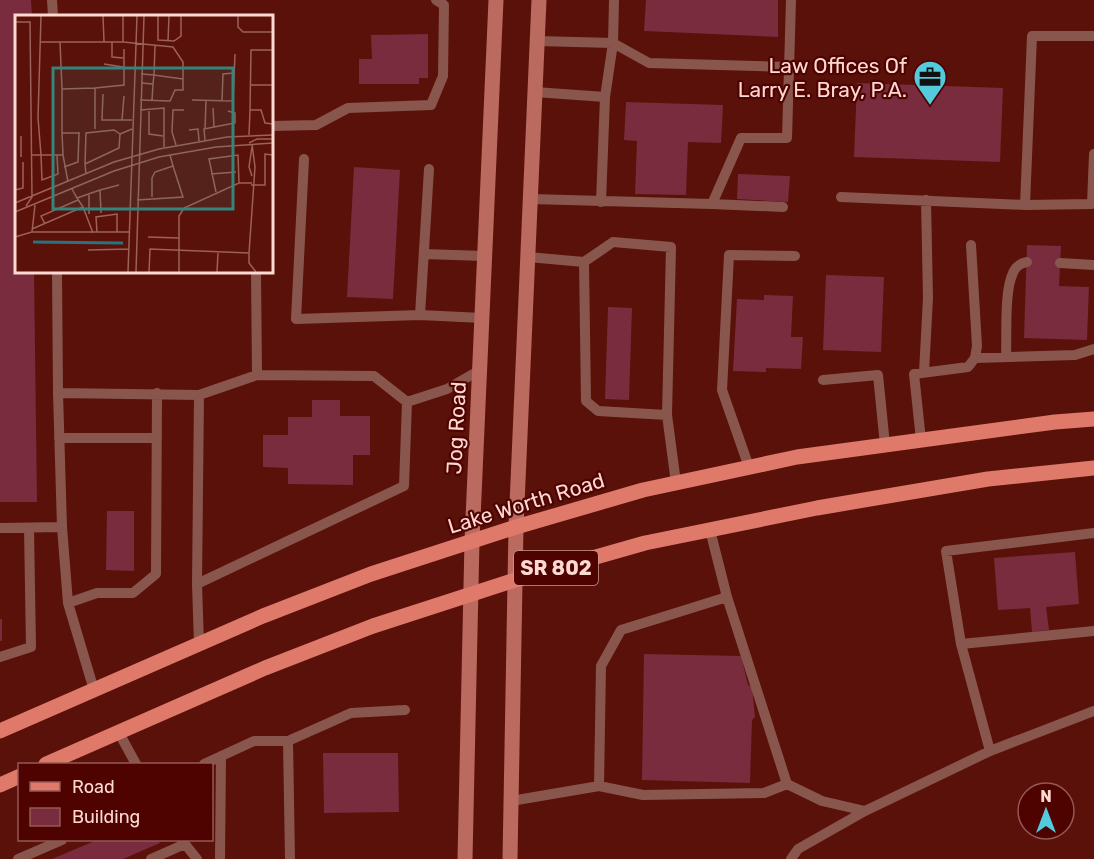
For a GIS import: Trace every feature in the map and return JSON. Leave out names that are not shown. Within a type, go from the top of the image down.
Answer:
[{"type":"main road","name":"Jog Road","points":[[465,859],[472,541],[496,0]]},
{"type":"main road","points":[[510,859],[516,527],[539,0]]},
{"type":"main road","name":"Lake Worth Road","points":[[0,731],[263,616],[371,574],[516,527],[642,490],[796,457],[1055,422],[1094,419]]},
{"type":"main road","name":"SR 802","points":[[51,763],[266,668],[373,626],[515,580],[645,543],[817,508],[988,479],[1094,468]]},
{"type":"main road","points":[[0,784],[18,777]]},
{"type":"lane","points":[[52,0],[53,15]]},
{"type":"lane","points":[[273,126],[316,125],[348,108],[431,105],[443,76],[444,5],[436,0]]},
{"type":"lane","points":[[602,202],[605,97],[613,44],[614,0]]},
{"type":"lane","points":[[712,204],[741,138],[787,138],[791,0]]},
{"type":"lane","points":[[1025,205],[1032,36],[1094,36]]},
{"type":"lane","points":[[537,41],[613,44],[649,63],[789,67]]},
{"type":"lane","points":[[535,92],[605,97]]},
{"type":"lane","points":[[841,198],[1025,205],[1092,204],[1094,154]]},
{"type":"lane","points":[[304,159],[296,319],[420,315],[482,318]]},
{"type":"lane","points":[[420,315],[429,170]]},
{"type":"lane","points":[[531,198],[783,207]]},
{"type":"lane","points":[[924,372],[928,298],[926,200]]},
{"type":"lane","points":[[528,257],[584,262],[613,242],[671,247],[667,415],[676,483]]},
{"type":"lane","points":[[921,440],[914,374],[968,367],[975,358],[977,346],[971,245]]},
{"type":"lane","points":[[424,254],[484,256]]},
{"type":"lane","points":[[749,467],[722,390],[729,255],[795,256]]},
{"type":"lane","points":[[1006,357],[1008,290],[1013,272],[1020,264],[1027,261]]},
{"type":"lane","points":[[584,262],[586,401],[598,411],[667,415]]},
{"type":"lane","points":[[1060,262],[1094,265]]},
{"type":"lane","points":[[57,273],[59,438],[62,527],[68,603],[94,690]]},
{"type":"lane","points":[[256,273],[257,375]]},
{"type":"lane","points":[[975,358],[1075,355],[1094,349]]},
{"type":"lane","points":[[407,402],[447,389],[480,370]]},
{"type":"lane","points":[[58,393],[199,395],[257,375],[374,376],[407,402]]},
{"type":"lane","points":[[823,380],[878,375],[885,445]]},
{"type":"lane","points":[[68,603],[97,593],[133,593],[156,574],[157,393]]},
{"type":"lane","points":[[199,395],[197,584],[199,644]]},
{"type":"lane","points":[[197,584],[404,486],[407,402]]},
{"type":"lane","points":[[59,438],[157,438]]},
{"type":"lane","points":[[0,528],[62,527]]},
{"type":"lane","points":[[0,657],[31,647],[29,528]]},
{"type":"lane","points":[[710,530],[727,597],[787,784],[822,801],[865,812]]},
{"type":"lane","points":[[990,751],[961,644],[946,550],[1094,533]]},
{"type":"lane","points":[[599,786],[600,666],[621,630],[727,597]]},
{"type":"lane","points":[[961,644],[1094,631]]},
{"type":"lane","points":[[208,763],[254,741],[288,741],[351,712],[405,710]]},
{"type":"lane","points":[[791,859],[798,849],[865,812],[990,751],[1094,711]]},
{"type":"lane","points":[[119,733],[135,763]]},
{"type":"lane","points":[[288,741],[290,859]]},
{"type":"lane","points":[[220,859],[221,756]]},
{"type":"lane","points":[[511,801],[599,786],[644,795],[764,794],[787,784]]},
{"type":"lane","points":[[18,859],[60,841]]},
{"type":"lane","points":[[151,859],[184,842],[197,859]]},
{"type":"building","points":[[0,0],[31,0],[32,15],[15,15],[15,273],[34,273],[37,502],[0,502]]},
{"type":"building","points":[[646,0],[778,0],[778,37],[644,31]]},
{"type":"building","points":[[428,34],[428,78],[419,78],[419,84],[359,84],[359,59],[372,59],[371,35]]},
{"type":"building","points":[[857,83],[1003,88],[1000,162],[854,157]]},
{"type":"building","points":[[626,102],[723,105],[721,143],[688,142],[686,195],[635,194],[637,141],[624,140]]},
{"type":"building","points":[[354,167],[400,170],[393,299],[347,297]]},
{"type":"building","points":[[738,174],[790,176],[788,202],[737,199]]},
{"type":"building","points":[[1027,245],[1061,246],[1059,286],[1089,287],[1087,340],[1024,338]]},
{"type":"building","points":[[826,275],[884,277],[881,352],[823,350]]},
{"type":"building","points":[[764,295],[793,296],[791,337],[803,337],[801,369],[766,368],[766,372],[733,371],[737,299],[764,300]]},
{"type":"building","points":[[608,307],[632,308],[629,400],[605,399]]},
{"type":"building","points":[[312,400],[340,400],[340,416],[370,416],[370,455],[353,455],[353,485],[288,484],[288,468],[263,467],[263,435],[288,435],[288,417],[312,417]]},
{"type":"building","points":[[107,511],[134,511],[134,571],[106,570]]},
{"type":"building","points":[[1075,552],[1079,604],[1046,607],[1049,630],[1032,632],[1030,608],[998,610],[994,558]]},
{"type":"building","points":[[0,619],[2,619],[2,641],[0,641]]},
{"type":"building","points":[[644,654],[741,656],[748,685],[752,687],[755,717],[752,720],[750,783],[642,780]]},
{"type":"building","points":[[323,753],[398,753],[399,812],[324,813]]},
{"type":"building","points":[[95,841],[159,841],[160,843],[123,859],[52,859]]},
{"type":"place","name":"Law Offices Of Larry E. Bray, P.A.","points":[[930,106]]}]
